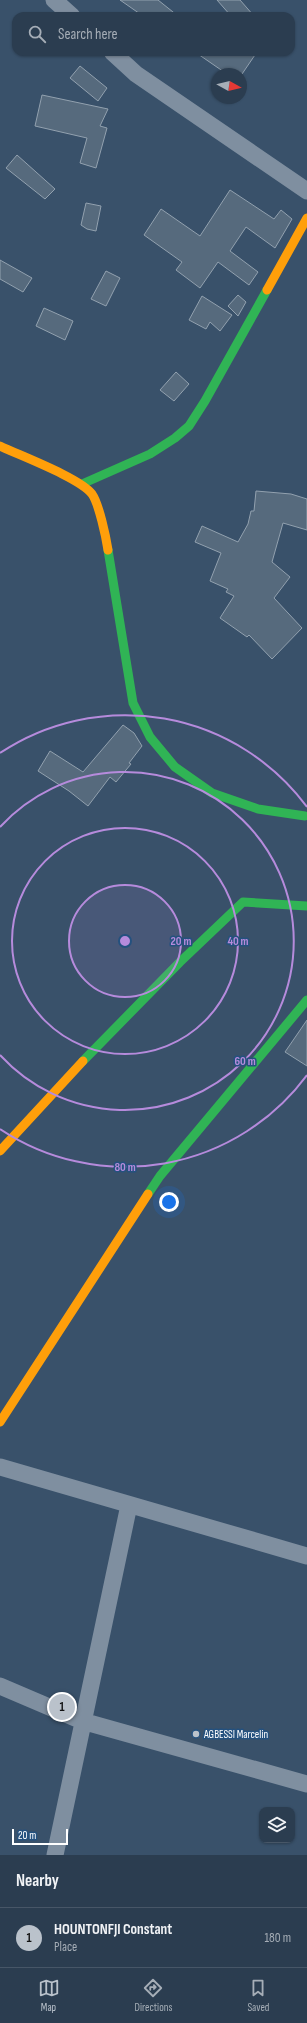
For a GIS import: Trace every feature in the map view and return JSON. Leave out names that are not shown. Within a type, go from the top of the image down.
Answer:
[{"type":"street","points":[[54,0],[68,12]]},
{"type":"street","points":[[116,56],[136,74],[307,191]]},
{"type":"street","points":[[82,484],[162,448],[187,428],[205,401],[307,218]]},
{"type":"street","points":[[0,446],[82,484],[93,495],[105,533],[133,703],[150,737],[175,767],[212,793],[258,809],[305,816]]},
{"type":"street","points":[[0,1151],[96,1047],[170,970],[243,902],[307,906]]},
{"type":"street","points":[[0,1422],[160,1176],[307,1000]]},
{"type":"street","points":[[0,1467],[307,1556]]},
{"type":"street","points":[[56,1855],[82,1721],[129,1505]]},
{"type":"street","points":[[0,1686],[82,1721],[307,1784]]},
{"type":"building","points":[[120,0],[158,0],[173,12],[137,12]]},
{"type":"building","points":[[217,0],[240,0],[250,12],[228,12]]},
{"type":"building","points":[[201,56],[254,56],[246,68],[218,68]]},
{"type":"building","points":[[80,66],[107,88],[98,101],[70,78]]},
{"type":"building","points":[[42,95],[108,109],[100,126],[107,128],[96,168],[80,163],[87,138],[35,126]]},
{"type":"building","points":[[17,155],[55,189],[45,199],[6,168]]},
{"type":"building","points":[[230,190],[274,219],[281,210],[292,219],[275,248],[246,227],[230,251],[258,272],[249,285],[218,262],[200,288],[176,270],[182,262],[144,235],[161,209],[200,236]]},
{"type":"building","points":[[86,203],[101,206],[96,231],[87,229],[81,225]]},
{"type":"building","points":[[0,260],[32,278],[23,292],[0,279]]},
{"type":"building","points":[[106,271],[120,278],[106,306],[91,299]]},
{"type":"building","points":[[238,295],[246,302],[238,316],[228,306]]},
{"type":"building","points":[[202,296],[232,315],[220,331],[210,322],[206,329],[189,320]]},
{"type":"building","points":[[44,308],[73,321],[65,340],[36,326]]},
{"type":"building","points":[[176,372],[189,384],[174,401],[160,390]]},
{"type":"building","points":[[256,491],[291,494],[307,499],[307,530],[283,523],[272,562],[290,577],[274,598],[302,628],[272,659],[249,635],[247,637],[220,618],[234,596],[226,592],[228,589],[210,581],[221,553],[195,542],[202,526],[238,542],[248,524],[251,511],[254,511]]},
{"type":"building","points":[[123,725],[134,733],[142,746],[129,763],[131,764],[116,782],[110,777],[88,806],[69,791],[38,771],[50,751],[83,772]]},
{"type":"building","points":[[307,1020],[307,1066],[285,1052]]},
{"type":"traffic: fast","points":[[82,484],[150,454],[175,438],[189,426],[205,401],[267,290]]},
{"type":"traffic: fast","points":[[108,550],[133,703],[150,737],[175,767],[212,793],[258,809],[305,816]]},
{"type":"traffic: fast","points":[[83,1061],[180,962],[243,902],[307,906]]},
{"type":"traffic: fast","points":[[148,1194],[160,1176],[307,1000]]},
{"type":"traffic: slow","points":[[267,290],[307,218]]},
{"type":"traffic: slow","points":[[0,446],[63,474],[76,481],[92,494],[100,513],[108,550]]},
{"type":"traffic: slow","points":[[0,1151],[83,1061]]},
{"type":"traffic: slow","points":[[0,1422],[148,1194]]},
{"type":"place","name":"HOUNTONFJI Constant","points":[[62,1707]]},
{"type":"place","name":"AGBESSI Marcelin","points":[[196,1734]]}]
